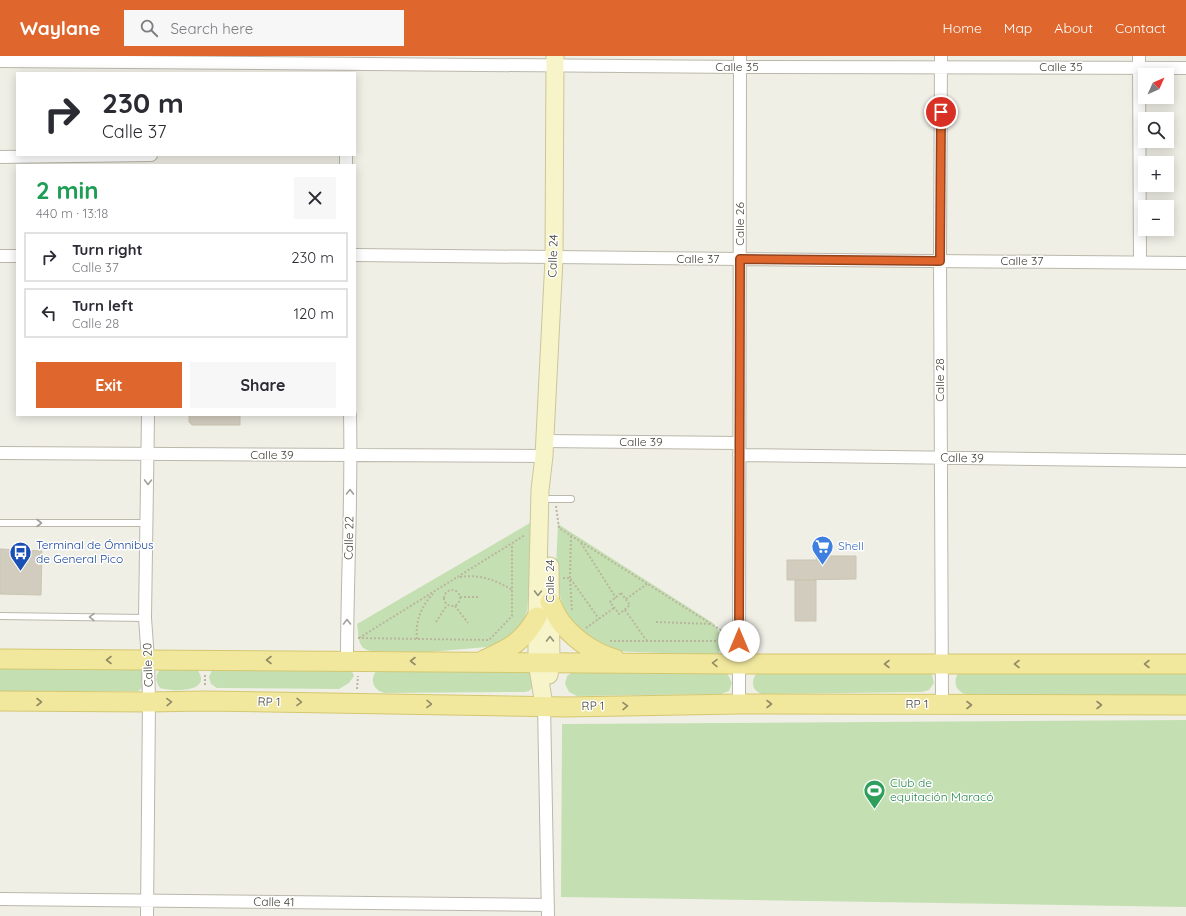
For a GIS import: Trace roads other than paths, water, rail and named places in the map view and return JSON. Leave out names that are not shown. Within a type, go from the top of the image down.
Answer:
[{"type":"main road","points":[[550,602],[563,625],[587,646],[600,654],[628,662]]},
{"type":"main road","points":[[480,662],[504,651],[521,639],[529,631],[537,617]]},
{"type":"main road","points":[[0,659],[628,662],[739,664],[1186,664]]},
{"type":"main road","name":"RP 1","points":[[0,702],[205,701],[544,705],[566,707],[739,704],[1186,705]]},
{"type":"street","name":"Calle 35","points":[[0,61],[151,64],[346,64],[555,60],[1139,62],[1186,68]]},
{"type":"street","name":"Calle 24","points":[[544,662],[537,617],[540,490],[544,449],[554,259],[555,60]]},
{"type":"street","name":"Calle 26","points":[[739,704],[740,61]]},
{"type":"street","name":"Calle 28","points":[[941,61],[940,261],[942,704]]},
{"type":"street","points":[[1139,62],[1140,262]]},
{"type":"street","points":[[0,157],[76,156]]},
{"type":"street","name":"Calle 37","points":[[356,255],[554,259],[1186,263]]},
{"type":"street","points":[[0,256],[16,256]]},
{"type":"street","name":"Calle 20","points":[[147,916],[149,702],[145,618],[148,416]]},
{"type":"street","name":"Calle 22","points":[[350,416],[353,661]]},
{"type":"street","name":"Calle 24","points":[[544,449],[553,499],[550,602],[544,662],[548,910]]},
{"type":"street","name":"Calle 39","points":[[0,453],[351,456],[544,449],[739,449],[941,458],[1186,461]]},
{"type":"street","name":"Calle 41","points":[[0,899],[147,900],[548,910]]},
{"type":"lane","points":[[553,499],[571,499]]},
{"type":"lane","points":[[0,523],[147,523]]},
{"type":"lane","points":[[0,616],[145,618]]},
{"type":"place","name":"Shell","points":[[823,566]]},
{"type":"place","name":"Terminal de Ómnibus de General Pico","points":[[21,572]]},
{"type":"place","name":"Club de equitación Maracó","points":[[874,810]]}]
